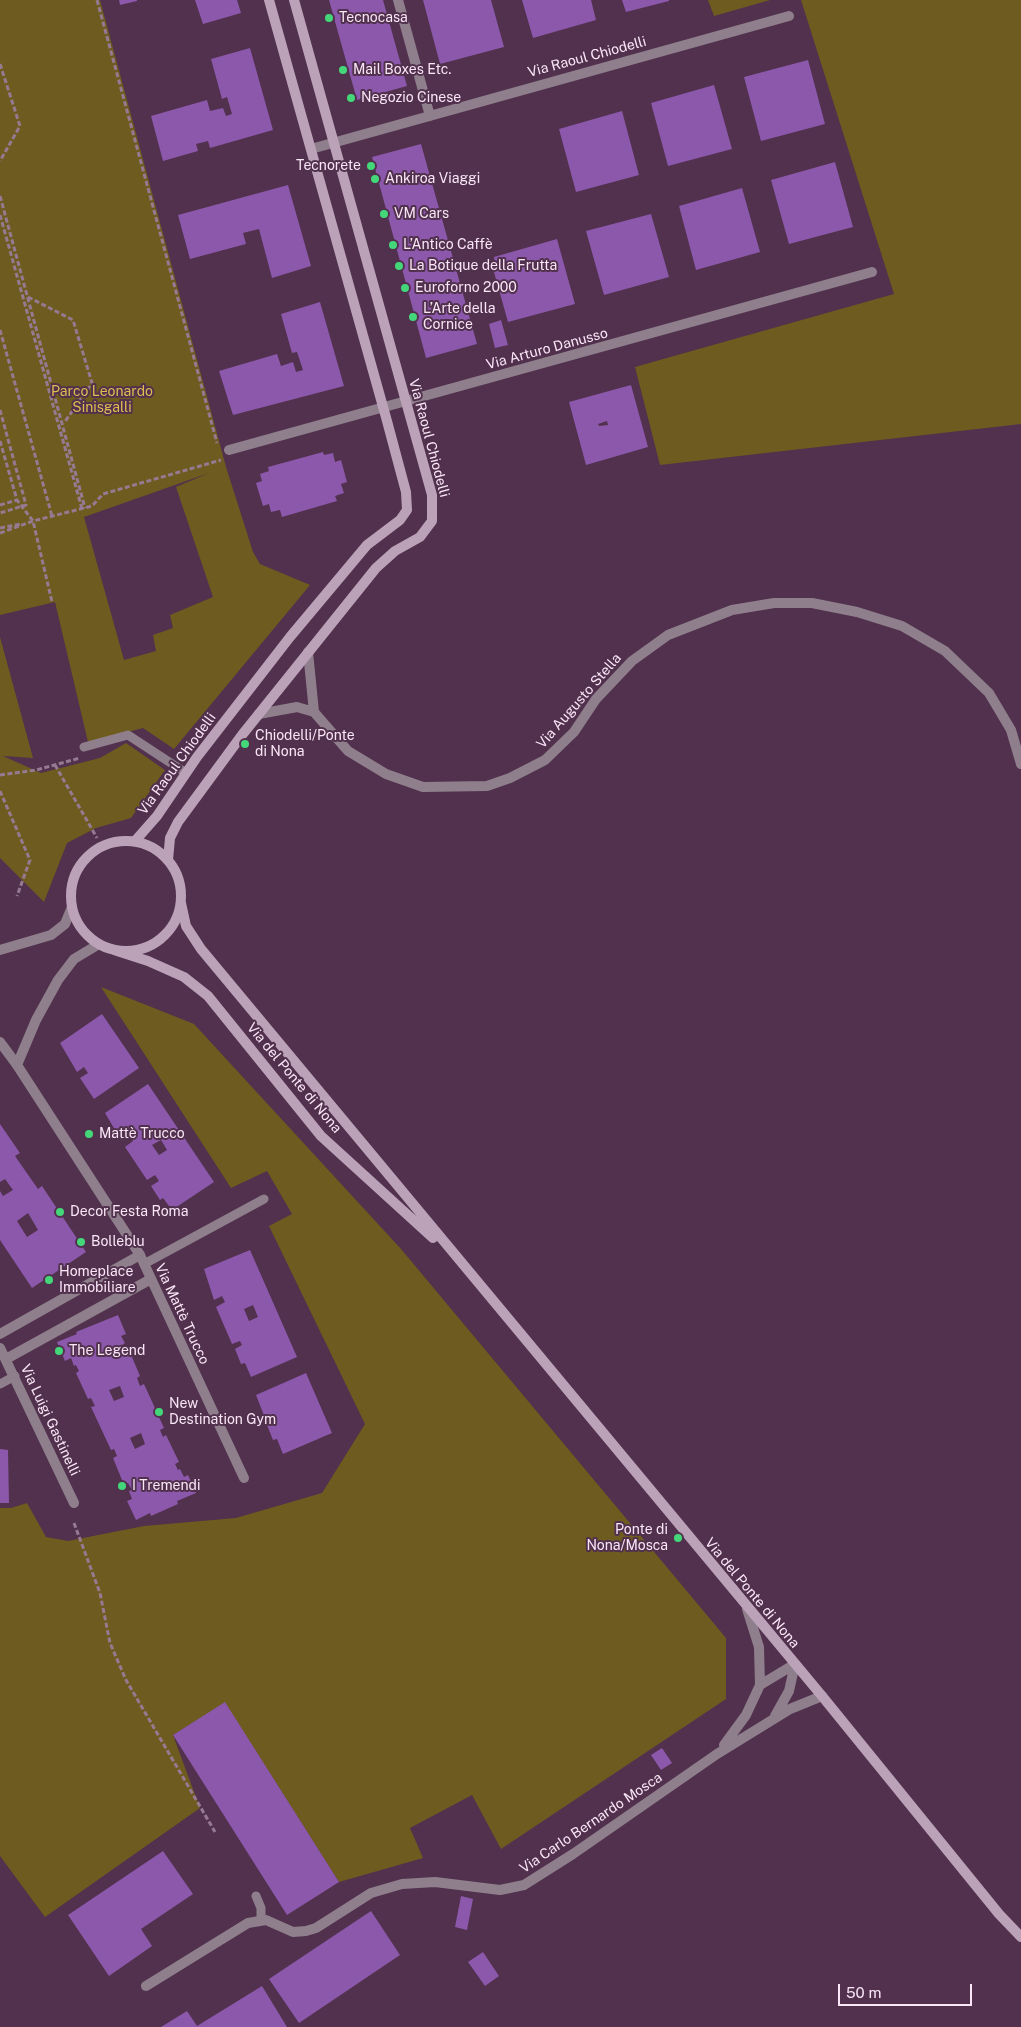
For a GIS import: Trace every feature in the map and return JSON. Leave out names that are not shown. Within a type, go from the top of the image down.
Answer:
[{"type":"main road","name":"Via Raoul Chiodelli","points":[[135,841],[157,816],[186,773],[290,637],[359,554],[377,536],[405,515],[408,505],[270,0]]},
{"type":"main road","name":"Via Raoul Chiodelli","points":[[168,860],[170,838],[178,822],[259,714],[376,568],[395,551],[420,537],[432,521],[432,495],[294,0]]},
{"type":"main road","points":[[120,841],[135,841],[153,848],[168,860],[177,873],[181,888],[181,903],[177,918],[169,931],[158,941],[137,950],[114,950],[99,944],[77,922],[72,907],[71,891],[75,877],[82,864],[92,853],[105,845],[120,841]]},
{"type":"main road","name":"Via del Ponte di Nona","points":[[181,903],[186,926],[195,942],[747,1609],[822,1696],[999,1914],[1021,1937]]},
{"type":"main road","name":"Via del Ponte di Nona","points":[[114,950],[148,961],[184,977],[208,996],[321,1136],[463,1266]]},
{"type":"street","points":[[398,0],[430,116]]},
{"type":"street","name":"Via Raoul Chiodelli","points":[[311,149],[789,16]]},
{"type":"street","name":"Via Arturo Danusso","points":[[228,450],[872,272]]},
{"type":"street","name":"Via Augusto Stella","points":[[314,712],[348,751],[386,774],[423,787],[488,786],[510,778],[545,760],[574,732],[596,699],[632,661],[668,635],[732,610],[774,603],[812,603],[857,612],[902,626],[945,651],[989,693],[1011,730],[1021,764]]},
{"type":"street","points":[[259,714],[297,707],[314,712],[308,652]]},
{"type":"street","points":[[0,950],[51,935],[65,924],[72,907]]},
{"type":"street","points":[[17,1065],[36,1020],[58,980],[74,959],[99,944]]},
{"type":"street","name":"Via Mattè Trucco","points":[[0,1042],[17,1065],[142,1260],[244,1478]]},
{"type":"street","points":[[0,1334],[142,1260]]},
{"type":"street","points":[[6,1359],[151,1279]]},
{"type":"street","name":"Via Luigi Gastinelli","points":[[0,1348],[74,1503]]},
{"type":"street","name":"Via Carlo Bernardo Mosca","points":[[717,1754],[746,1715],[760,1685],[759,1648],[747,1609]]},
{"type":"street","points":[[760,1685],[795,1664]]},
{"type":"street","name":"Via Carlo Bernardo Mosca","points":[[771,1720],[789,1692],[795,1664]]},
{"type":"street","name":"Via Carlo Bernardo Mosca","points":[[261,1920],[271,1921],[293,1932],[306,1931],[316,1928],[371,1893],[402,1884],[444,1883],[493,1890],[519,1887],[548,1871],[717,1754],[771,1720],[799,1705],[822,1696]]},
{"type":"street","points":[[146,1986],[240,1927],[261,1920]]},
{"type":"lane","points":[[84,747],[128,735],[186,773]]},
{"type":"lane","points":[[142,1260],[264,1199]]},
{"type":"lane","points":[[0,1384],[15,1376]]},
{"type":"lane","points":[[256,1896],[261,1908],[261,1920]]},
{"type":"path","points":[[97,0],[221,460]]},
{"type":"path","points":[[0,64],[20,126],[0,161]]},
{"type":"path","points":[[0,196],[63,424],[84,508]]},
{"type":"path","points":[[0,215],[84,508]]},
{"type":"path","points":[[28,297],[74,320],[92,383],[63,424]]},
{"type":"path","points":[[0,330],[52,516]]},
{"type":"path","points":[[0,410],[26,505],[0,513]]},
{"type":"path","points":[[0,441],[17,500],[32,521],[52,602]]},
{"type":"path","points":[[0,528],[92,506],[103,494],[224,459],[228,450]]},
{"type":"path","points":[[0,505],[17,500]]},
{"type":"path","points":[[0,533],[32,521]]},
{"type":"path","points":[[55,765],[97,838]]},
{"type":"path","points":[[0,791],[30,860],[17,896]]},
{"type":"path","points":[[74,1523],[100,1593],[110,1643],[126,1680],[215,1832]]},
{"type":"green space","name":"Parco Leonardo Sinisgalli","points":[[0,0],[100,0],[226,467],[253,552],[260,564],[310,585],[174,749],[143,728],[88,742],[55,602],[0,615]],"holes":[[[209,473],[176,487],[213,597],[170,615],[173,628],[153,635],[156,651],[124,660],[84,517]]]},
{"type":"green space","points":[[708,0],[770,0],[714,16]]},
{"type":"green space","points":[[801,0],[1021,0],[1021,424],[660,465],[635,367],[894,294]]},
{"type":"green space","points":[[0,637],[33,758],[3,756],[41,773],[100,758],[126,743],[165,770],[131,818],[96,828],[67,843],[44,902],[0,858]]},
{"type":"green space","points":[[101,987],[194,1024],[401,1249],[726,1638],[726,1699],[501,1849],[472,1795],[410,1828],[423,1858],[339,1882],[225,1703],[173,1735],[200,1808],[45,1917],[0,1856],[0,1508],[11,1508],[27,1503],[46,1537],[68,1541],[144,1526],[236,1518],[322,1493],[365,1424],[269,1226],[292,1214],[267,1171],[231,1188]]},
{"type":"building","points":[[119,0],[137,0],[137,1],[120,5]]},
{"type":"building","points":[[195,0],[237,0],[241,13],[203,24]]},
{"type":"building","points":[[329,0],[383,0],[407,86],[357,100]]},
{"type":"building","points":[[423,0],[491,0],[504,47],[440,64]]},
{"type":"building","points":[[522,0],[591,0],[596,20],[533,38]]},
{"type":"building","points":[[622,0],[669,0],[669,1],[626,12]]},
{"type":"building","points":[[250,48],[273,130],[210,148],[208,141],[196,144],[198,151],[163,161],[151,116],[207,100],[210,111],[223,108],[226,116],[232,114],[227,97],[222,99],[211,59]]},
{"type":"building","points":[[808,60],[825,124],[761,141],[744,77]]},
{"type":"building","points":[[714,85],[732,149],[668,166],[651,103]]},
{"type":"building","points":[[622,111],[639,175],[576,192],[559,129]]},
{"type":"building","points":[[421,144],[477,344],[426,358],[372,157]]},
{"type":"building","points":[[835,162],[853,227],[789,244],[771,180]]},
{"type":"building","points":[[288,185],[311,266],[272,278],[259,229],[243,233],[246,244],[190,259],[178,215]]},
{"type":"building","points":[[742,188],[760,252],[696,270],[679,206]]},
{"type":"building","points":[[651,214],[669,277],[604,295],[586,231]]},
{"type":"building","points":[[557,239],[575,304],[508,322],[492,265],[495,264],[494,257]]},
{"type":"building","points":[[320,302],[344,386],[233,415],[219,371],[277,354],[281,366],[293,362],[296,372],[303,370],[297,352],[292,353],[281,314]]},
{"type":"building","points":[[501,320],[508,345],[495,348],[489,324]]},
{"type":"building","points":[[631,385],[648,447],[586,465],[569,402]],"holes":[[[607,421],[608,425],[599,426],[598,424]]]},
{"type":"building","points":[[323,452],[324,455],[333,453],[335,462],[341,460],[347,482],[341,484],[344,493],[335,496],[337,501],[282,517],[280,510],[271,512],[269,504],[263,506],[256,483],[262,481],[260,474],[269,471],[268,467]]},
{"type":"building","points":[[102,1014],[139,1068],[94,1099],[80,1078],[88,1073],[84,1067],[77,1072],[60,1043]]},
{"type":"building","points":[[148,1084],[214,1182],[172,1210],[163,1198],[160,1200],[151,1186],[159,1181],[155,1175],[147,1180],[125,1147],[133,1141],[129,1135],[121,1140],[105,1113]],"holes":[[[161,1140],[167,1150],[159,1155],[152,1145]]]},
{"type":"building","points":[[0,1124],[20,1153],[15,1156],[38,1189],[42,1186],[86,1252],[32,1288],[0,1240],[0,1191],[3,1196],[13,1190],[5,1179],[0,1182]],"holes":[[[28,1213],[38,1230],[27,1237],[17,1221]]]},
{"type":"building","points":[[250,1250],[297,1357],[251,1377],[245,1363],[241,1364],[235,1349],[242,1345],[240,1341],[232,1344],[216,1307],[225,1302],[222,1296],[214,1300],[204,1269]],"holes":[[[253,1305],[258,1317],[249,1321],[244,1309]]]},
{"type":"building","points":[[118,1315],[126,1334],[121,1336],[125,1343],[122,1345],[125,1352],[129,1350],[140,1376],[137,1378],[140,1386],[144,1384],[164,1428],[160,1430],[163,1437],[166,1435],[179,1462],[175,1464],[178,1470],[180,1469],[184,1477],[188,1475],[196,1493],[177,1501],[178,1504],[151,1516],[150,1513],[136,1520],[127,1501],[132,1499],[129,1491],[132,1490],[128,1483],[124,1485],[113,1458],[117,1456],[114,1449],[111,1450],[91,1407],[95,1406],[91,1398],[88,1399],[76,1373],[79,1371],[76,1365],[74,1366],[71,1358],[65,1361],[57,1342],[77,1334],[76,1332]],"holes":[[[120,1386],[124,1397],[114,1401],[109,1390]],[[141,1433],[145,1444],[135,1449],[130,1438]]]},
{"type":"building","points":[[306,1373],[332,1433],[283,1454],[277,1439],[273,1440],[267,1425],[277,1421],[274,1414],[265,1418],[256,1395]]},
{"type":"building","points":[[0,1449],[8,1450],[9,1503],[0,1503]]},
{"type":"building","points":[[225,1702],[339,1882],[287,1915],[173,1735]]},
{"type":"building","points":[[662,1748],[672,1763],[661,1770],[651,1755]]},
{"type":"building","points":[[163,1851],[193,1894],[141,1929],[152,1946],[109,1976],[68,1915]]},
{"type":"building","points":[[461,1896],[473,1899],[467,1930],[455,1927]]},
{"type":"building","points":[[371,1911],[400,1955],[299,2023],[269,1979]]},
{"type":"building","points":[[483,1952],[499,1976],[485,1986],[468,1962]]},
{"type":"building","points":[[262,1986],[287,2027],[161,2027],[187,2011],[197,2026]]},
{"type":"place","name":"Tecnocasa","points":[[329,18]]},
{"type":"place","name":"Mail Boxes Etc.","points":[[343,70]]},
{"type":"place","name":"Negozio Cinese","points":[[351,98]]},
{"type":"place","name":"Tecnorete","points":[[371,166]]},
{"type":"place","name":"Ankiroa Viaggi","points":[[375,179]]},
{"type":"place","name":"VM Cars","points":[[384,214]]},
{"type":"place","name":"L’Antico Caffè","points":[[393,245]]},
{"type":"place","name":"La Botique della Frutta","points":[[399,266]]},
{"type":"place","name":"Euroforno 2000","points":[[405,288]]},
{"type":"place","name":"L’Arte della Cornice","points":[[413,317]]},
{"type":"place","name":"Chiodelli/Ponte di Nona","points":[[245,744]]},
{"type":"place","name":"Mattè Trucco","points":[[89,1134]]},
{"type":"place","name":"Decor Festa Roma","points":[[60,1212]]},
{"type":"place","name":"Bolleblu","points":[[81,1242]]},
{"type":"place","name":"Homeplace Immobiliare","points":[[49,1280]]},
{"type":"place","name":"The Legend","points":[[59,1351]]},
{"type":"place","name":"New Destination Gym","points":[[159,1412]]},
{"type":"place","name":"I Tremendi","points":[[122,1486]]},
{"type":"place","name":"Ponte di Nona/Mosca","points":[[678,1538]]}]
